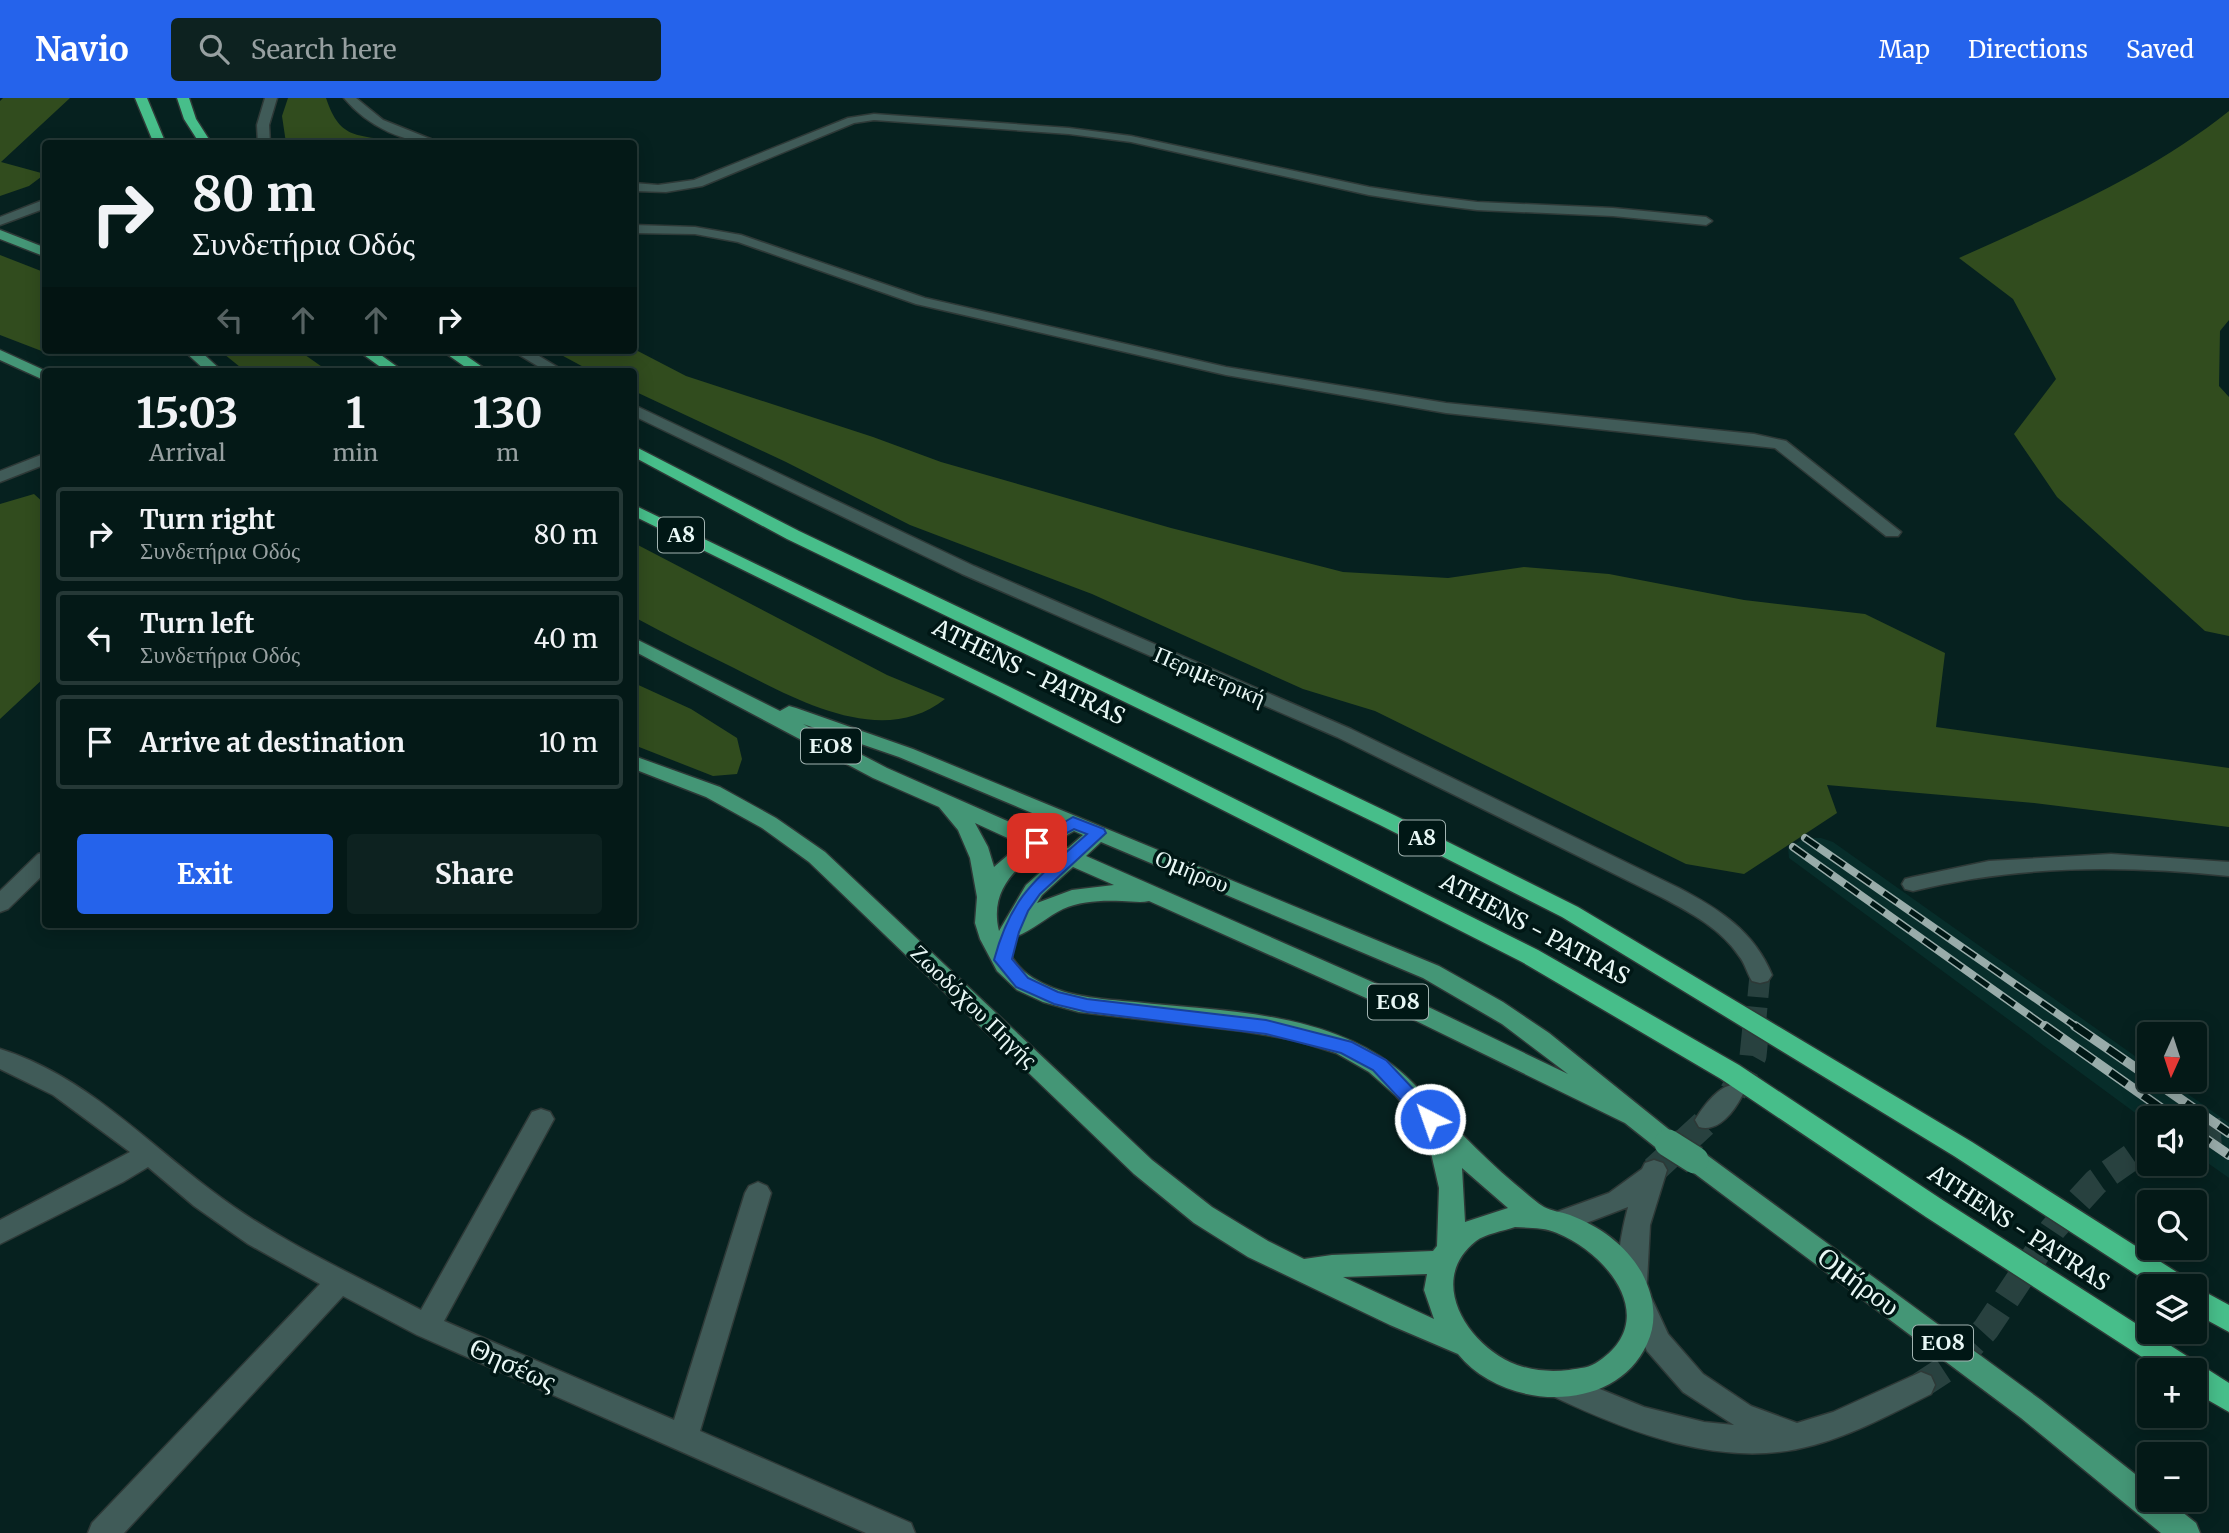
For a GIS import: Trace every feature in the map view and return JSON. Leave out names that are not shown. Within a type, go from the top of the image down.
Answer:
[{"type":"highway","points":[[141,98],[158,140]]},
{"type":"highway","points":[[183,98],[190,119],[203,140]]},
{"type":"highway","points":[[370,354],[391,368]]},
{"type":"highway","points":[[454,354],[476,368]]},
{"type":"highway","name":"ATHENS - PATRAS","points":[[637,454],[793,535],[1387,820],[1570,912],[1765,1032],[1964,1149],[2157,1274]]},
{"type":"highway","name":"ATHENS - PATRAS","points":[[637,512],[729,559],[1003,691],[1530,956],[1730,1072],[1935,1209],[2166,1358]]},
{"type":"highway","points":[[2207,1306],[2229,1320]]},
{"type":"highway","points":[[2207,1385],[2229,1399]]},
{"type":"main road","points":[[0,234],[42,251]]},
{"type":"main road","points":[[0,354],[42,375]]},
{"type":"main road","points":[[195,354],[211,368]]},
{"type":"main road","name":"Ομήρου","points":[[637,646],[880,772],[1412,1009],[1627,1114]]},
{"type":"main road","name":"Ομήρου","points":[[724,689],[906,753],[1375,947],[1474,995],[1557,1052],[1627,1114],[1695,1160],[2031,1409],[2185,1533]]},
{"type":"main road","name":"Ζωοδόχου Πηγής","points":[[637,762],[713,792],[769,823],[817,857],[1143,1167],[1214,1222],[1258,1250],[1462,1343]]},
{"type":"main road","points":[[939,799],[964,820],[976,839],[984,864],[988,898]]},
{"type":"main road","points":[[1073,822],[1004,867],[993,882],[985,917],[989,936],[1003,960],[1022,983],[1054,997],[1087,1006],[1266,1027],[1346,1047],[1379,1065],[1464,1154],[1549,1219]]},
{"type":"main road","points":[[1003,960],[1010,932],[1020,909],[1034,890],[1098,833]]},
{"type":"main road","points":[[1010,932],[1036,911],[1065,898],[1096,892],[1166,898]]},
{"type":"main road","points":[[1304,1270],[1445,1254],[1472,1228],[1495,1219],[1515,1216],[1549,1219],[1579,1230],[1606,1248],[1637,1294],[1640,1323],[1633,1348],[1615,1367],[1589,1381],[1558,1385],[1522,1380],[1489,1366],[1462,1343],[1445,1317],[1438,1289],[1445,1254],[1454,1189],[1446,1153],[1430,1119]]},
{"type":"street","points":[[264,140],[263,125],[271,98]]},
{"type":"street","points":[[357,101],[392,129],[425,140]]},
{"type":"street","points":[[637,188],[648,190],[675,188],[698,183],[852,120],[874,117],[1011,125],[1102,135],[1421,199],[1477,206],[1613,212],[1706,221]]},
{"type":"street","points":[[0,221],[42,205]]},
{"type":"street","points":[[637,229],[714,233],[780,252],[873,287],[921,301],[1226,371],[1446,408],[1754,439],[1780,444],[1892,532]]},
{"type":"street","points":[[525,354],[551,368]]},
{"type":"street","name":"Περιμετρική","points":[[637,411],[968,570],[1344,733],[1671,893],[1721,924],[1756,961],[1760,975]]},
{"type":"street","points":[[0,477],[42,460]]},
{"type":"street","points":[[1913,884],[1943,876],[2040,864],[2112,862],[2229,869]]},
{"type":"street","points":[[0,904],[42,863]]},
{"type":"street","name":"Θησέως","points":[[0,1058],[62,1088],[100,1113],[203,1199],[257,1236],[340,1281],[427,1326],[900,1533]]},
{"type":"street","points":[[1708,1120],[1731,1094]]},
{"type":"street","points":[[427,1326],[541,1119]]},
{"type":"street","points":[[0,1233],[114,1175],[148,1154]]},
{"type":"street","points":[[1549,1219],[1611,1205],[1636,1190],[1654,1170],[1641,1198],[1634,1229],[1637,1294],[1657,1342],[1693,1382],[1741,1415],[1798,1436]]},
{"type":"street","points":[[683,1439],[758,1193]]},
{"type":"street","points":[[103,1533],[340,1281]]},
{"type":"street","points":[[1558,1385],[1615,1412],[1676,1432],[1738,1440],[1798,1436],[1853,1417],[1921,1385]]},
{"type":"shaded area","points":[[1805,838],[1821,838],[1833,842],[2137,1057],[2137,1092],[2185,1092],[2205,1106],[2137,1106],[2137,1114],[1789,858],[1788,848]]},
{"type":"shaded area","points":[[2207,1107],[2229,1123],[2229,1178],[2207,1162]]},
{"type":"green space","points":[[3,98],[70,98],[1,162],[42,173],[42,176],[29,186],[0,196],[0,101]]},
{"type":"green space","points":[[288,98],[326,98],[338,122],[345,129],[380,140],[286,140],[282,116]]},
{"type":"green space","points":[[2229,111],[2229,320],[2220,331],[2219,386],[2229,397],[2229,636],[2205,631],[2057,497],[2014,434],[2056,379],[2013,299],[1959,258],[2133,175]]},
{"type":"green space","points":[[0,255],[42,272],[42,351],[0,335]]},
{"type":"green space","points":[[637,351],[686,376],[941,462],[1171,528],[1343,572],[1448,578],[1524,567],[1609,574],[1744,600],[1865,614],[1945,653],[1936,727],[2229,768],[2229,827],[2034,803],[1827,785],[1837,813],[1744,874],[1686,864],[1375,711],[1303,689],[1092,594],[910,525],[786,462],[637,392],[637,368],[585,368],[559,354],[637,354]]},
{"type":"green space","points":[[224,354],[304,354],[324,368],[241,368]]},
{"type":"green space","points":[[34,494],[42,501],[42,680],[0,719],[0,504]]},
{"type":"green space","points":[[637,545],[887,675],[945,699],[920,713],[894,720],[839,714],[784,693],[637,619]]},
{"type":"green space","points":[[637,684],[691,709],[737,738],[742,759],[737,774],[713,776],[637,746]]},
{"type":"tunnel","points":[[1755,1028],[1760,975]]},
{"type":"tunnel","points":[[1733,1092],[1753,1056],[1756,1026]]},
{"type":"tunnel","points":[[1654,1170],[1708,1120]]},
{"type":"tunnel","points":[[2207,1132],[2229,1131]]},
{"type":"tunnel","points":[[1921,1385],[1956,1362],[1986,1329],[2053,1229],[2096,1182],[2137,1153]]},
{"type":"railway","points":[[1805,838],[2078,1028]]},
{"type":"railway","points":[[1793,847],[2047,1028]]},
{"type":"railway","points":[[2045,1026],[2158,1106]]},
{"type":"railway","points":[[2075,1026],[2137,1069]]},
{"type":"railway","points":[[2170,1092],[2229,1133]]},
{"type":"railway","points":[[2207,1140],[2229,1155]]},
{"type":"route","points":[[1037,843],[1073,822],[1098,833],[1034,890],[1020,909],[1010,932],[1003,960],[1022,983],[1054,997],[1087,1006],[1266,1027],[1315,1037],[1346,1047],[1379,1065],[1402,1086],[1430,1119]]}]
